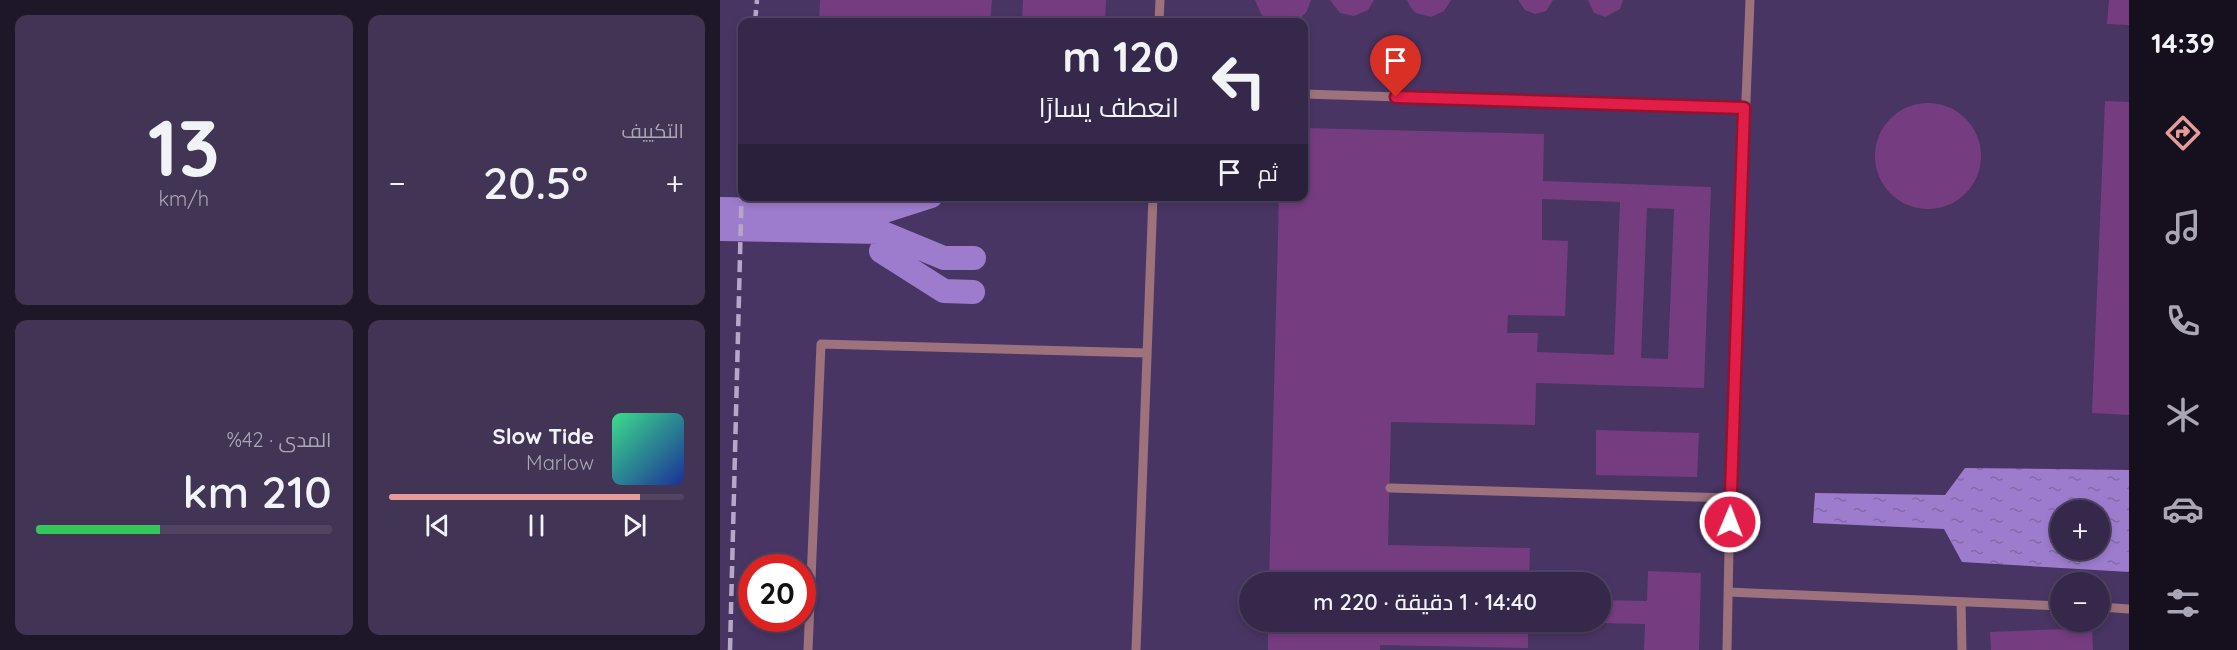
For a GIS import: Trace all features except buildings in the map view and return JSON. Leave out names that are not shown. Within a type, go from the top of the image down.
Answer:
[{"type":"lane","points":[[1159,18],[1160,0]]},
{"type":"lane","points":[[1727,650],[1730,498],[1750,0]]},
{"type":"lane","points":[[1308,94],[1744,108]]},
{"type":"lane","points":[[1136,650],[1153,201]]},
{"type":"lane","points":[[808,650],[821,344],[1147,353]]},
{"type":"lane","points":[[1390,488],[1730,498]]},
{"type":"lane","points":[[1728,592],[2050,606]]},
{"type":"lane","points":[[1961,602],[1962,650]]},
{"type":"lane","points":[[2110,608],[2129,609]]},
{"type":"water","points":[[1965,468],[2129,470],[2129,572],[1962,562],[1944,529],[1813,523],[1815,493],[1945,495]]},
{"type":"waterway","points":[[720,209],[881,212],[915,201]]},
{"type":"waterway","points":[[720,229],[881,232],[944,258],[974,258]]},
{"type":"waterway","points":[[881,251],[944,291],[973,292]]},
{"type":"railway","points":[[755,18],[757,0]]},
{"type":"railway","points":[[730,650],[741,201]]},
{"type":"route","points":[[1396,97],[1744,108],[1730,522]]}]
